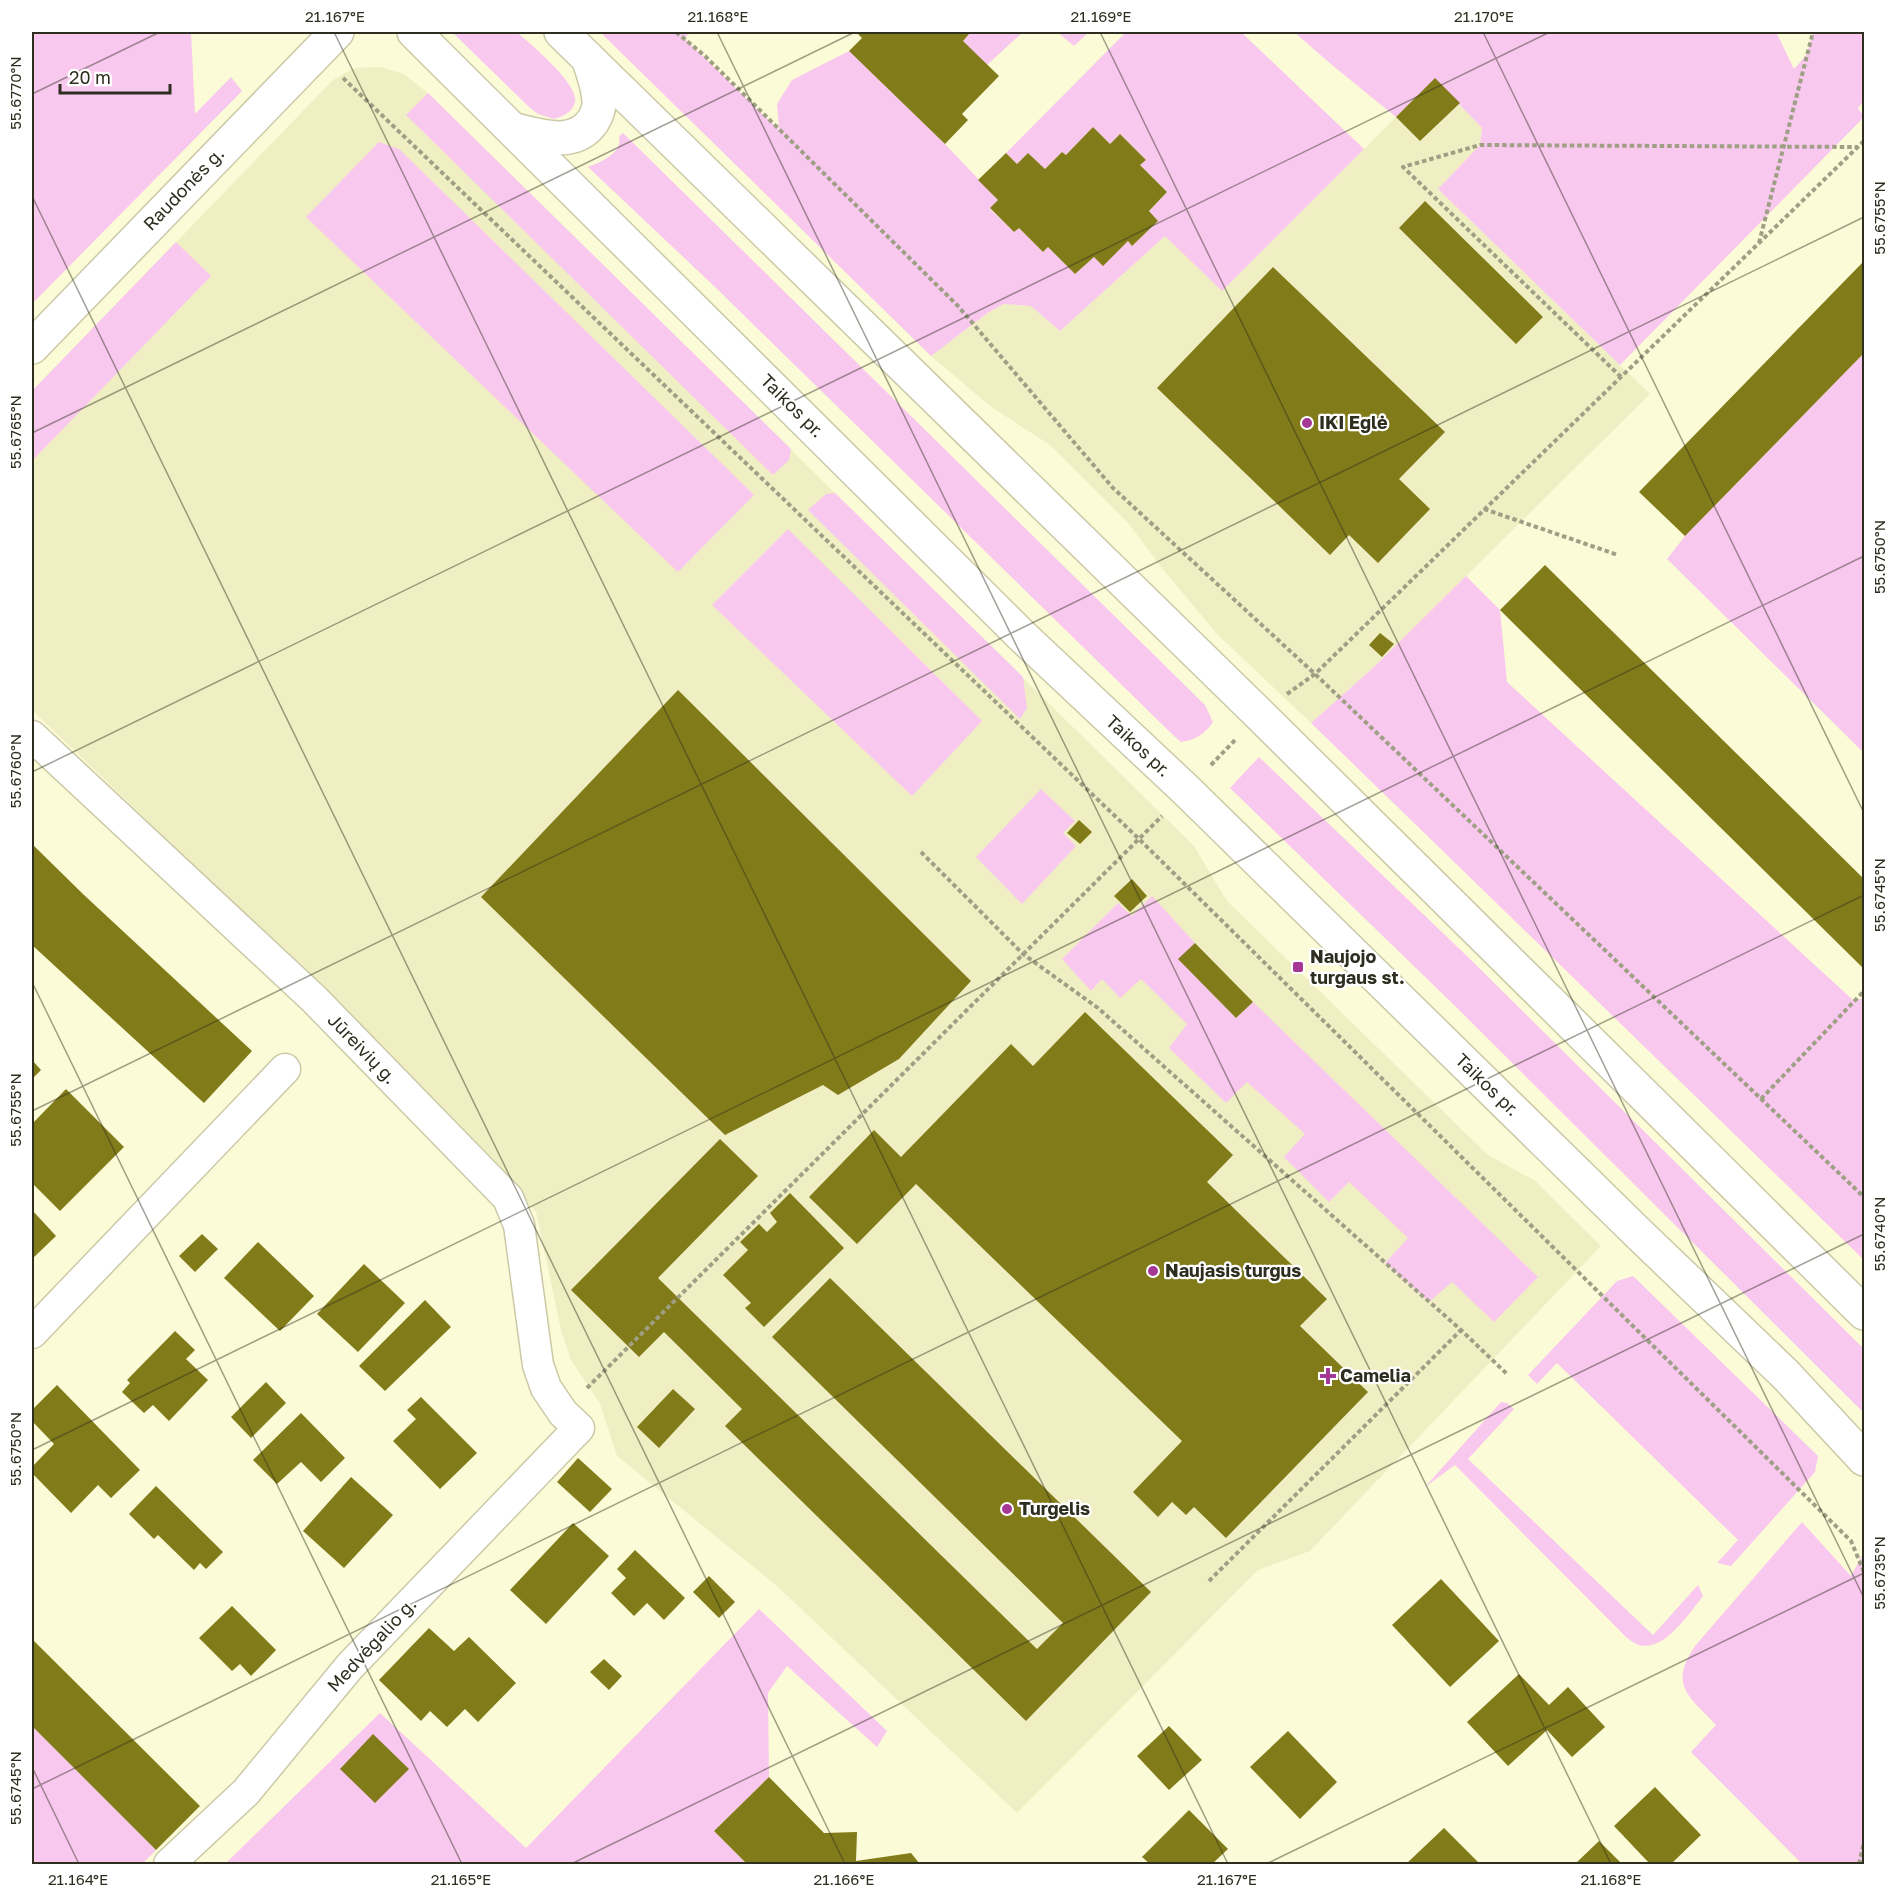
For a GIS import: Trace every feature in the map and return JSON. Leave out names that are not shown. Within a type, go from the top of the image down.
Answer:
[{"type":"main road","name":"Taikos pr.","points":[[414,32],[1020,635],[1187,791],[1785,1374],[1864,1459]]},
{"type":"main road","points":[[561,32],[1259,714],[1864,1313]]},
{"type":"main road","name":"Raudonės g.","points":[[32,347],[327,42]]},
{"type":"main road","points":[[515,130],[548,138],[568,138],[581,133],[590,125],[599,107],[598,92],[588,58]]},
{"type":"street","name":"Jūreivių g.","points":[[32,736],[314,999],[508,1198],[519,1225],[538,1365],[546,1388],[571,1420]]},
{"type":"street","points":[[32,1333],[285,1069]]},
{"type":"street","name":"Medvėgalio g.","points":[[169,1864],[246,1792],[350,1666],[571,1420]]},
{"type":"path","points":[[676,32],[714,64],[958,306],[1113,488],[1315,674],[1864,1197]]},
{"type":"path","points":[[1759,243],[1813,32]]},
{"type":"path","points":[[327,42],[1139,838],[1851,1541],[1864,1572]]},
{"type":"path","points":[[1621,377],[1403,167],[1480,145],[1858,147]]},
{"type":"path","points":[[1484,509],[1618,555]]},
{"type":"path","points":[[921,852],[1023,954],[1098,1008],[1461,1330],[1508,1376]]},
{"type":"path","points":[[1761,1099],[1864,991]]},
{"type":"path","points":[[571,1420],[628,1346],[679,1298]]},
{"type":"path","points":[[1209,1581],[1461,1330]]},
{"type":"path","points":[[1861,1863],[1864,1842]]},
{"type":"shaded area","points":[[32,32],[191,32],[195,114],[231,77],[242,91],[32,304]]},
{"type":"shaded area","points":[[452,32],[517,32],[562,75],[574,94],[575,102],[572,109],[554,119],[538,114]]},
{"type":"shaded area","points":[[600,32],[691,32],[684,38],[779,130],[777,104],[792,80],[849,51],[945,144],[998,200],[990,209],[1014,232],[1019,228],[1043,252],[1048,247],[1075,274],[1094,257],[1103,265],[1128,241],[1132,246],[1158,221],[1149,211],[1167,192],[1140,165],[1146,160],[1120,134],[1110,144],[1093,127],[1066,155],[1062,152],[1045,169],[1028,153],[1017,164],[1006,153],[1126,32],[1241,32],[1364,149],[1222,291],[1165,236],[1060,331],[1031,306],[1004,304],[989,312],[931,356]]},
{"type":"shaded area","points":[[966,32],[1023,32],[987,65],[963,41],[969,34]]},
{"type":"shaded area","points":[[1057,32],[1089,32],[1074,46]]},
{"type":"shaded area","points":[[1294,32],[1776,32],[1794,69],[1807,54],[1813,32],[1864,32],[1864,101],[1858,108],[1864,117],[1620,365],[1438,189],[1480,145],[1482,128],[1435,79],[1396,117]]},
{"type":"shaded area","points":[[381,67],[404,74],[428,93],[1194,846],[1227,901],[1488,1155],[1534,1180],[1601,1246],[1310,1551],[1258,1570],[1017,1813],[778,1587],[617,1456],[600,1404],[571,1360],[561,1330],[536,1212],[353,1018],[32,710],[32,391],[333,80],[354,68]]},
{"type":"shaded area","points":[[1435,78],[1482,128],[1480,145],[1438,189],[1650,394],[1375,666],[1311,723],[1217,634],[1128,523],[1050,445],[990,406],[931,356],[989,312],[1004,304],[1031,306],[1060,331],[1165,236],[1223,290]]},
{"type":"shaded area","points":[[428,93],[791,449],[789,460],[773,475],[406,115]]},
{"type":"shaded area","points":[[623,133],[1205,705],[1213,722],[1207,730],[1191,740],[1181,742],[1173,735],[715,287],[588,167],[610,156],[618,147],[619,136]]},
{"type":"shaded area","points":[[379,142],[399,149],[754,495],[678,572],[306,217]]},
{"type":"shaded area","points":[[176,242],[211,276],[32,461],[32,391]]},
{"type":"shaded area","points":[[1864,353],[1864,753],[1667,559],[1685,536]]},
{"type":"shaded area","points":[[835,493],[1023,677],[1027,708],[1020,719],[808,510],[826,494]]},
{"type":"shaded area","points":[[788,529],[982,721],[912,796],[712,605]]},
{"type":"shaded area","points":[[1466,576],[1500,610],[1507,682],[1854,1001],[1864,998],[1864,1260],[1311,723],[1375,666]]},
{"type":"shaded area","points":[[1259,757],[1469,958],[1864,1349],[1864,1413],[1452,1003],[1230,788]]},
{"type":"shaded area","points":[[1041,789],[1075,821],[1063,833],[1076,846],[1022,904],[976,857]]},
{"type":"shaded area","points":[[1152,896],[1195,943],[1179,959],[1236,1018],[1253,1002],[1538,1277],[1494,1322],[1452,1282],[1429,1302],[1385,1263],[1408,1238],[1349,1182],[1329,1202],[1284,1157],[1305,1134],[1247,1082],[1226,1103],[1169,1048],[1187,1024],[1141,979],[1120,998],[1102,979],[1091,991],[1062,959],[1118,903],[1132,916]]},
{"type":"shaded area","points":[[1633,1276],[1818,1456],[1815,1472],[1731,1566],[1717,1563],[1738,1540],[1557,1363],[1537,1384],[1528,1375],[1617,1281]]},
{"type":"shaded area","points":[[1501,1402],[1507,1403],[1514,1409],[1468,1459],[1653,1635],[1698,1585],[1703,1596],[1676,1630],[1667,1637],[1649,1646],[1637,1644],[1627,1638],[1455,1465],[1425,1487]]},
{"type":"shaded area","points":[[1802,1522],[1851,1576],[1864,1552],[1864,1864],[1802,1864],[1691,1752],[1716,1725],[1686,1690],[1683,1671],[1687,1660],[1695,1646]]},
{"type":"shaded area","points":[[759,1609],[887,1731],[877,1747],[787,1666],[768,1693],[769,1777],[714,1831],[747,1864],[225,1864],[380,1713],[526,1848]]},
{"type":"shaded area","points":[[32,1726],[156,1850],[142,1864],[32,1864]]},
{"type":"building","points":[[856,32],[966,32],[969,34],[963,41],[999,76],[962,114],[968,120],[945,144],[849,51],[862,38]]},
{"type":"building","points":[[1435,78],[1460,103],[1420,141],[1396,117]]},
{"type":"building","points":[[1093,127],[1110,144],[1120,134],[1146,160],[1140,165],[1167,192],[1149,211],[1158,221],[1132,246],[1128,241],[1103,266],[1094,257],[1075,274],[1048,247],[1043,252],[1019,228],[1014,232],[990,208],[998,200],[978,180],[1006,153],[1017,164],[1028,153],[1045,169],[1062,152],[1066,155]]},
{"type":"building","points":[[1425,201],[1543,317],[1516,344],[1399,228]]},
{"type":"building","points":[[1864,261],[1864,353],[1685,536],[1639,492]]},
{"type":"building","points":[[1273,267],[1445,432],[1399,479],[1430,509],[1378,563],[1349,535],[1330,555],[1157,388]]},
{"type":"building","points":[[1545,565],[1864,879],[1864,969],[1500,610]]},
{"type":"building","points":[[1380,633],[1394,644],[1382,657],[1369,645]]},
{"type":"building","points":[[678,690],[971,981],[899,1059],[838,1095],[823,1085],[725,1135],[481,897]]},
{"type":"building","points":[[1079,820],[1092,832],[1080,844],[1067,833]]},
{"type":"building","points":[[32,844],[252,1051],[204,1103],[32,945]]},
{"type":"building","points":[[1132,879],[1147,896],[1130,912],[1114,896]]},
{"type":"building","points":[[1195,943],[1253,1002],[1236,1018],[1178,959]]},
{"type":"building","name":"Naujasis turgus","points":[[1085,1012],[1233,1155],[1207,1182],[1327,1299],[1300,1326],[1368,1392],[1226,1538],[1194,1507],[1186,1515],[1172,1502],[1158,1517],[1133,1492],[1182,1441],[916,1184],[857,1244],[809,1197],[874,1130],[901,1157],[1011,1044],[1033,1066]]},
{"type":"building","points":[[32,1060],[41,1070],[32,1079]]},
{"type":"building","points":[[66,1089],[124,1147],[60,1211],[32,1183],[32,1124]]},
{"type":"building","name":"Turgelis","points":[[720,1139],[758,1176],[658,1278],[1037,1649],[1063,1623],[772,1337],[830,1278],[1151,1592],[1026,1721],[725,1426],[742,1409],[664,1332],[639,1357],[571,1290]]},
{"type":"building","points":[[790,1193],[844,1248],[764,1327],[745,1308],[751,1303],[723,1275],[748,1250],[740,1242],[759,1224],[767,1232],[777,1222],[770,1213]]},
{"type":"building","points":[[32,1210],[56,1236],[32,1259]]},
{"type":"building","points":[[202,1234],[218,1249],[195,1272],[179,1256]]},
{"type":"building","points":[[258,1242],[314,1296],[280,1331],[224,1278]]},
{"type":"building","points":[[364,1264],[405,1303],[358,1352],[317,1314]]},
{"type":"building","points":[[425,1300],[451,1327],[385,1391],[359,1366]]},
{"type":"building","points":[[175,1331],[195,1350],[186,1359],[208,1380],[169,1421],[153,1405],[144,1413],[122,1392],[130,1383],[127,1380]]},
{"type":"building","points":[[266,1382],[286,1403],[251,1438],[231,1417]]},
{"type":"building","points":[[57,1385],[140,1470],[111,1498],[98,1485],[71,1513],[32,1473],[32,1467],[54,1444],[32,1421],[32,1410]]},
{"type":"building","points":[[673,1389],[695,1409],[659,1448],[637,1427]]},
{"type":"building","points":[[421,1397],[477,1453],[440,1489],[393,1441],[416,1419],[407,1410]]},
{"type":"building","points":[[301,1413],[345,1458],[321,1482],[301,1462],[277,1484],[253,1460]]},
{"type":"building","points":[[578,1458],[612,1489],[590,1512],[557,1482]]},
{"type":"building","points":[[351,1477],[393,1515],[344,1568],[303,1531]]},
{"type":"building","points":[[156,1486],[223,1552],[206,1569],[200,1563],[194,1570],[158,1535],[154,1539],[129,1514]]},
{"type":"building","points":[[573,1523],[609,1556],[546,1624],[510,1590]]},
{"type":"building","points":[[635,1550],[685,1598],[664,1620],[647,1603],[634,1616],[611,1593],[626,1578],[617,1569]]},
{"type":"building","points":[[709,1576],[735,1602],[719,1618],[693,1592]]},
{"type":"building","points":[[1441,1579],[1499,1641],[1450,1687],[1392,1625]]},
{"type":"building","points":[[232,1606],[276,1650],[251,1676],[240,1664],[232,1671],[199,1638]]},
{"type":"building","points":[[429,1628],[454,1651],[469,1637],[516,1683],[478,1722],[465,1709],[447,1727],[430,1711],[421,1721],[379,1680]]},
{"type":"building","points":[[32,1639],[200,1806],[156,1850],[32,1726]]},
{"type":"building","points":[[604,1659],[622,1676],[609,1690],[590,1672]]},
{"type":"building","points":[[1519,1674],[1549,1705],[1568,1687],[1605,1727],[1572,1757],[1547,1730],[1508,1766],[1467,1722]]},
{"type":"building","points":[[1169,1726],[1202,1760],[1169,1790],[1137,1756]]},
{"type":"building","points":[[1288,1731],[1337,1782],[1300,1819],[1250,1767]]},
{"type":"building","points":[[373,1734],[409,1769],[375,1803],[340,1769]]},
{"type":"building","points":[[769,1777],[824,1833],[857,1832],[856,1861],[911,1853],[920,1864],[747,1864],[714,1831]]},
{"type":"building","points":[[1655,1787],[1701,1835],[1671,1864],[1650,1864],[1614,1826]]},
{"type":"building","points":[[1189,1810],[1228,1849],[1212,1864],[1150,1864],[1142,1857]]},
{"type":"building","points":[[1444,1828],[1480,1864],[1406,1864]]},
{"type":"building","points":[[1599,1841],[1622,1864],[1575,1864]]},
{"type":"place","name":"IKI Eglė","points":[[1307,423]]},
{"type":"place","name":"Naujojo turgaus st.","points":[[1298,967]]},
{"type":"place","name":"Naujasis turgus","points":[[1153,1271]]},
{"type":"place","name":"Camelia","points":[[1328,1376]]},
{"type":"place","name":"Turgelis","points":[[1007,1509]]}]
